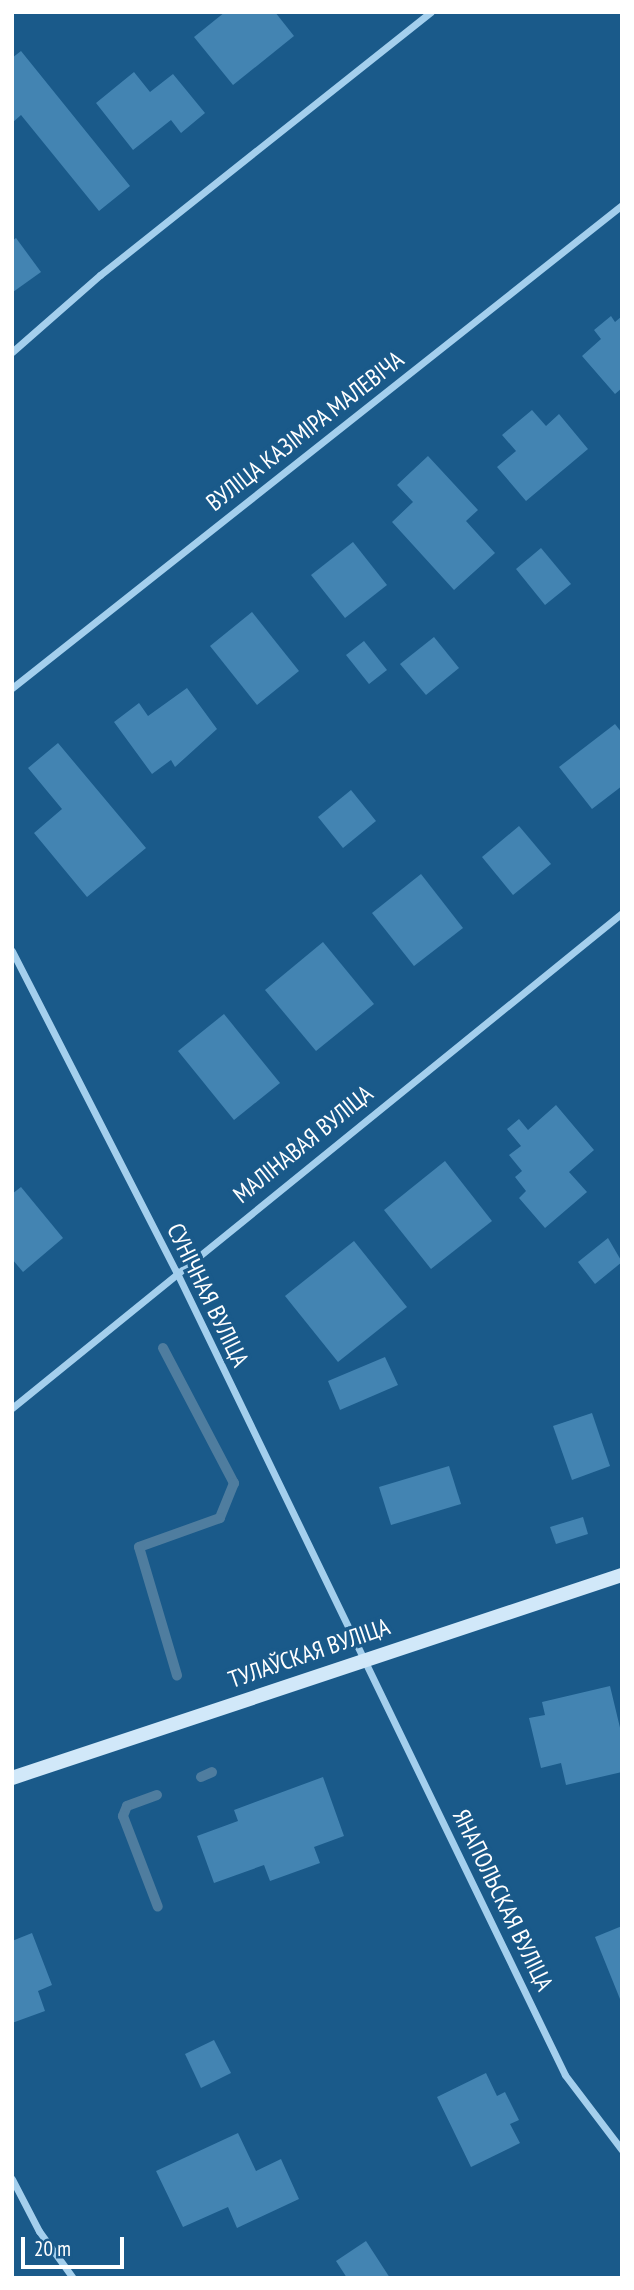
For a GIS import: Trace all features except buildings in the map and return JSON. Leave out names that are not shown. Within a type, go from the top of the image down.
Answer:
[{"type":"main road","name":"ТУЛАЎСКАЯ ВУЛІЦА","points":[[12,1778],[364,1658],[622,1575]]},
{"type":"street","points":[[12,352],[100,275],[431,12]]},
{"type":"street","name":"ВУЛІЦА КАЗІМІРА МАЛЕВІЧА","points":[[12,688],[622,205]]},
{"type":"street","name":"МАЛІНАВАЯ ВУЛІЦА","points":[[12,1408],[176,1271],[622,913]]},
{"type":"street","name":"СУНІЧНАЯ ВУЛІЦА","points":[[12,951],[176,1271],[364,1658]]},
{"type":"street","name":"ЯНАПОЛЬСКАЯ ВУЛІЦА","points":[[364,1658],[565,2075],[622,2150]]},
{"type":"street","points":[[12,2179],[39,2231],[73,2278]]},
{"type":"waterway","points":[[163,1348],[234,1483],[220,1518],[139,1547],[177,1675]]},
{"type":"waterway","points":[[201,1777],[212,1772]]},
{"type":"waterway","points":[[157,1795],[127,1806],[123,1816],[158,1907]]}]
